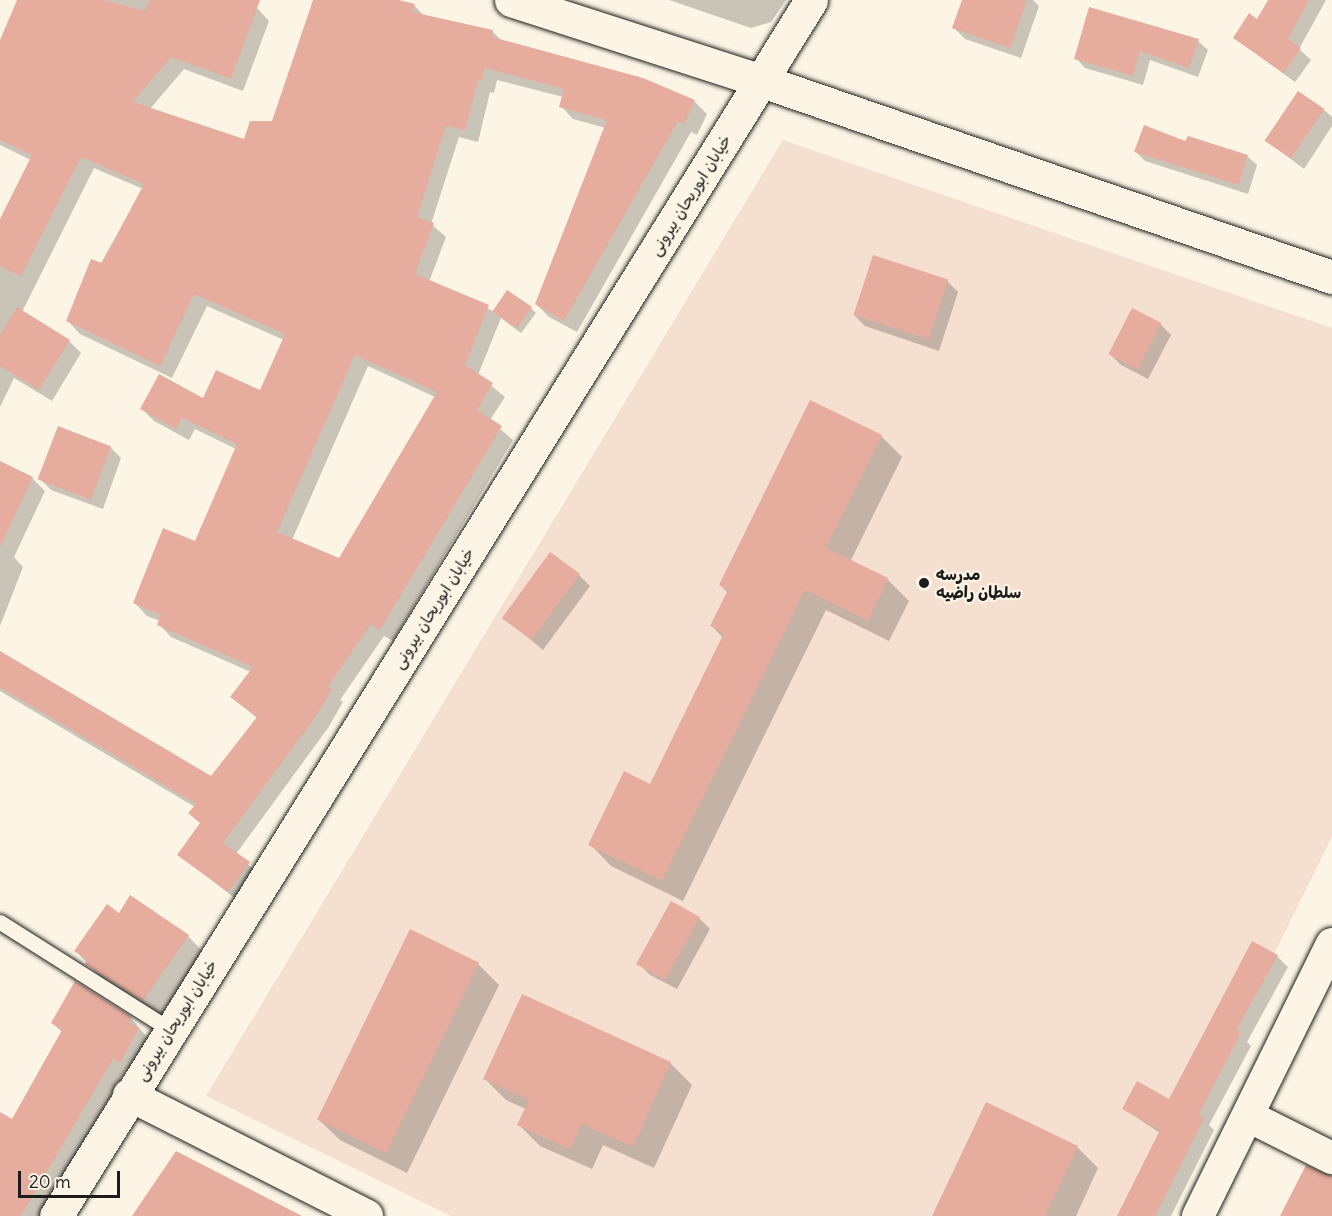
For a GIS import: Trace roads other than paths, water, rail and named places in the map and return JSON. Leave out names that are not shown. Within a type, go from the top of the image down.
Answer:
[{"type":"street","points":[[511,0],[762,81],[1332,277]]},
{"type":"street","name":"خیابان ابوریحان بیرونی","points":[[56,1216],[169,1029],[811,0]]},
{"type":"street","points":[[1198,1216],[1332,944]]},
{"type":"street","points":[[129,1095],[367,1216]]},
{"type":"street","points":[[1248,1116],[1332,1158]]},
{"type":"lane","points":[[0,922],[169,1029]]},
{"type":"place","name":"مدرسه سلطان راضیه","points":[[924,583]]}]
